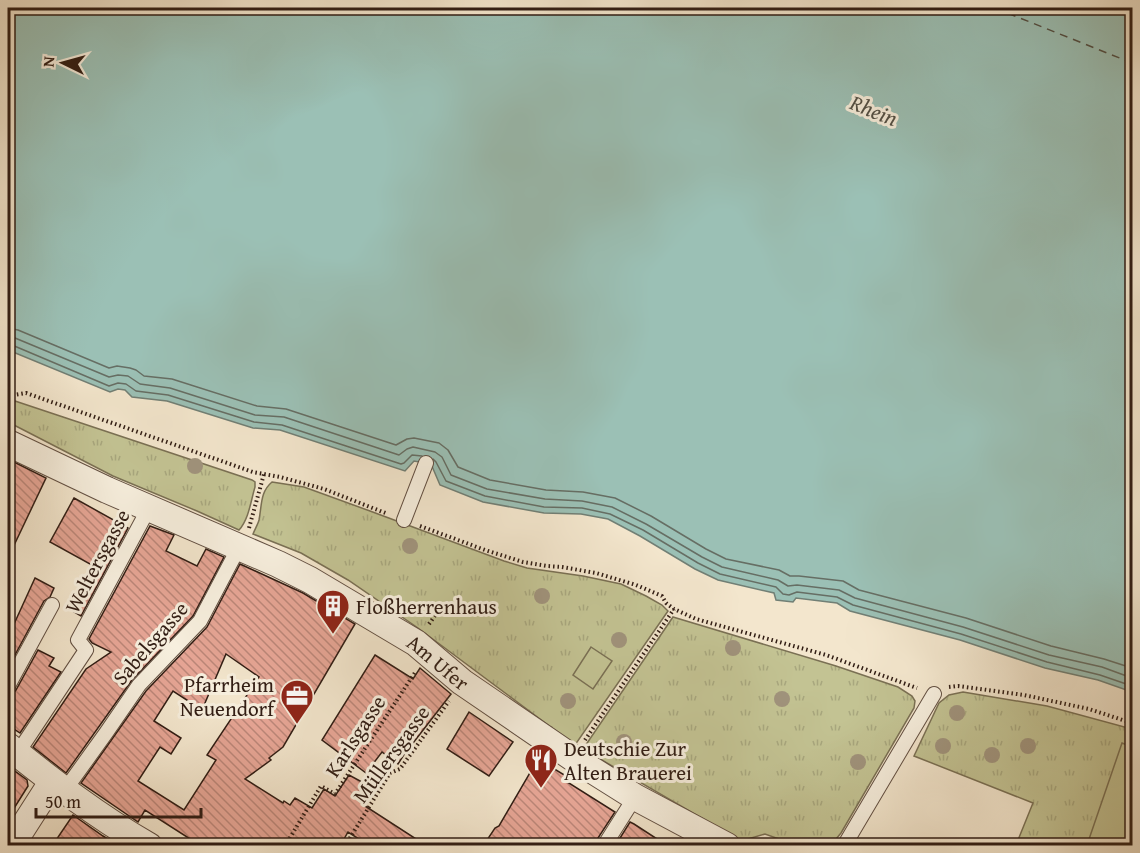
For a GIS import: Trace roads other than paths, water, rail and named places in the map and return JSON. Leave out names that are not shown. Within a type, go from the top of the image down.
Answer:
[{"type":"street","name":"Am Ufer","points":[[8,443],[107,490],[310,580],[416,643],[462,682],[573,758],[635,797],[727,846]]},
{"type":"street","points":[[12,750],[58,786],[149,846]]},
{"type":"street","points":[[11,846],[58,786]]},
{"type":"lane","points":[[405,520],[426,463]]},
{"type":"lane","name":"Weltersgasse","points":[[12,750],[86,650],[78,640],[149,508]]},
{"type":"lane","name":"Sabelsgasse","points":[[58,786],[106,733],[139,685],[200,621],[239,547]]},
{"type":"lane","points":[[8,686],[52,606]]},
{"type":"lane","points":[[844,846],[934,694]]},
{"type":"lane","points":[[604,846],[635,797]]},
{"type":"water","name":"Rhein","points":[[8,8],[1132,8],[1132,692],[1098,680],[1045,668],[960,640],[850,611],[837,603],[796,598],[793,602],[776,600],[774,593],[718,580],[695,569],[608,519],[581,514],[544,513],[483,502],[440,485],[431,464],[414,461],[405,471],[280,430],[253,428],[167,401],[132,397],[125,390],[118,389],[110,392],[8,350]]},
{"type":"place","name":"Floßherrenhaus","points":[[333,635]]},
{"type":"place","name":"Pfarrheim Neuendorf","points":[[297,725]]},
{"type":"place","name":"Deutschie Zur Alten Brauerei","points":[[541,789]]}]
